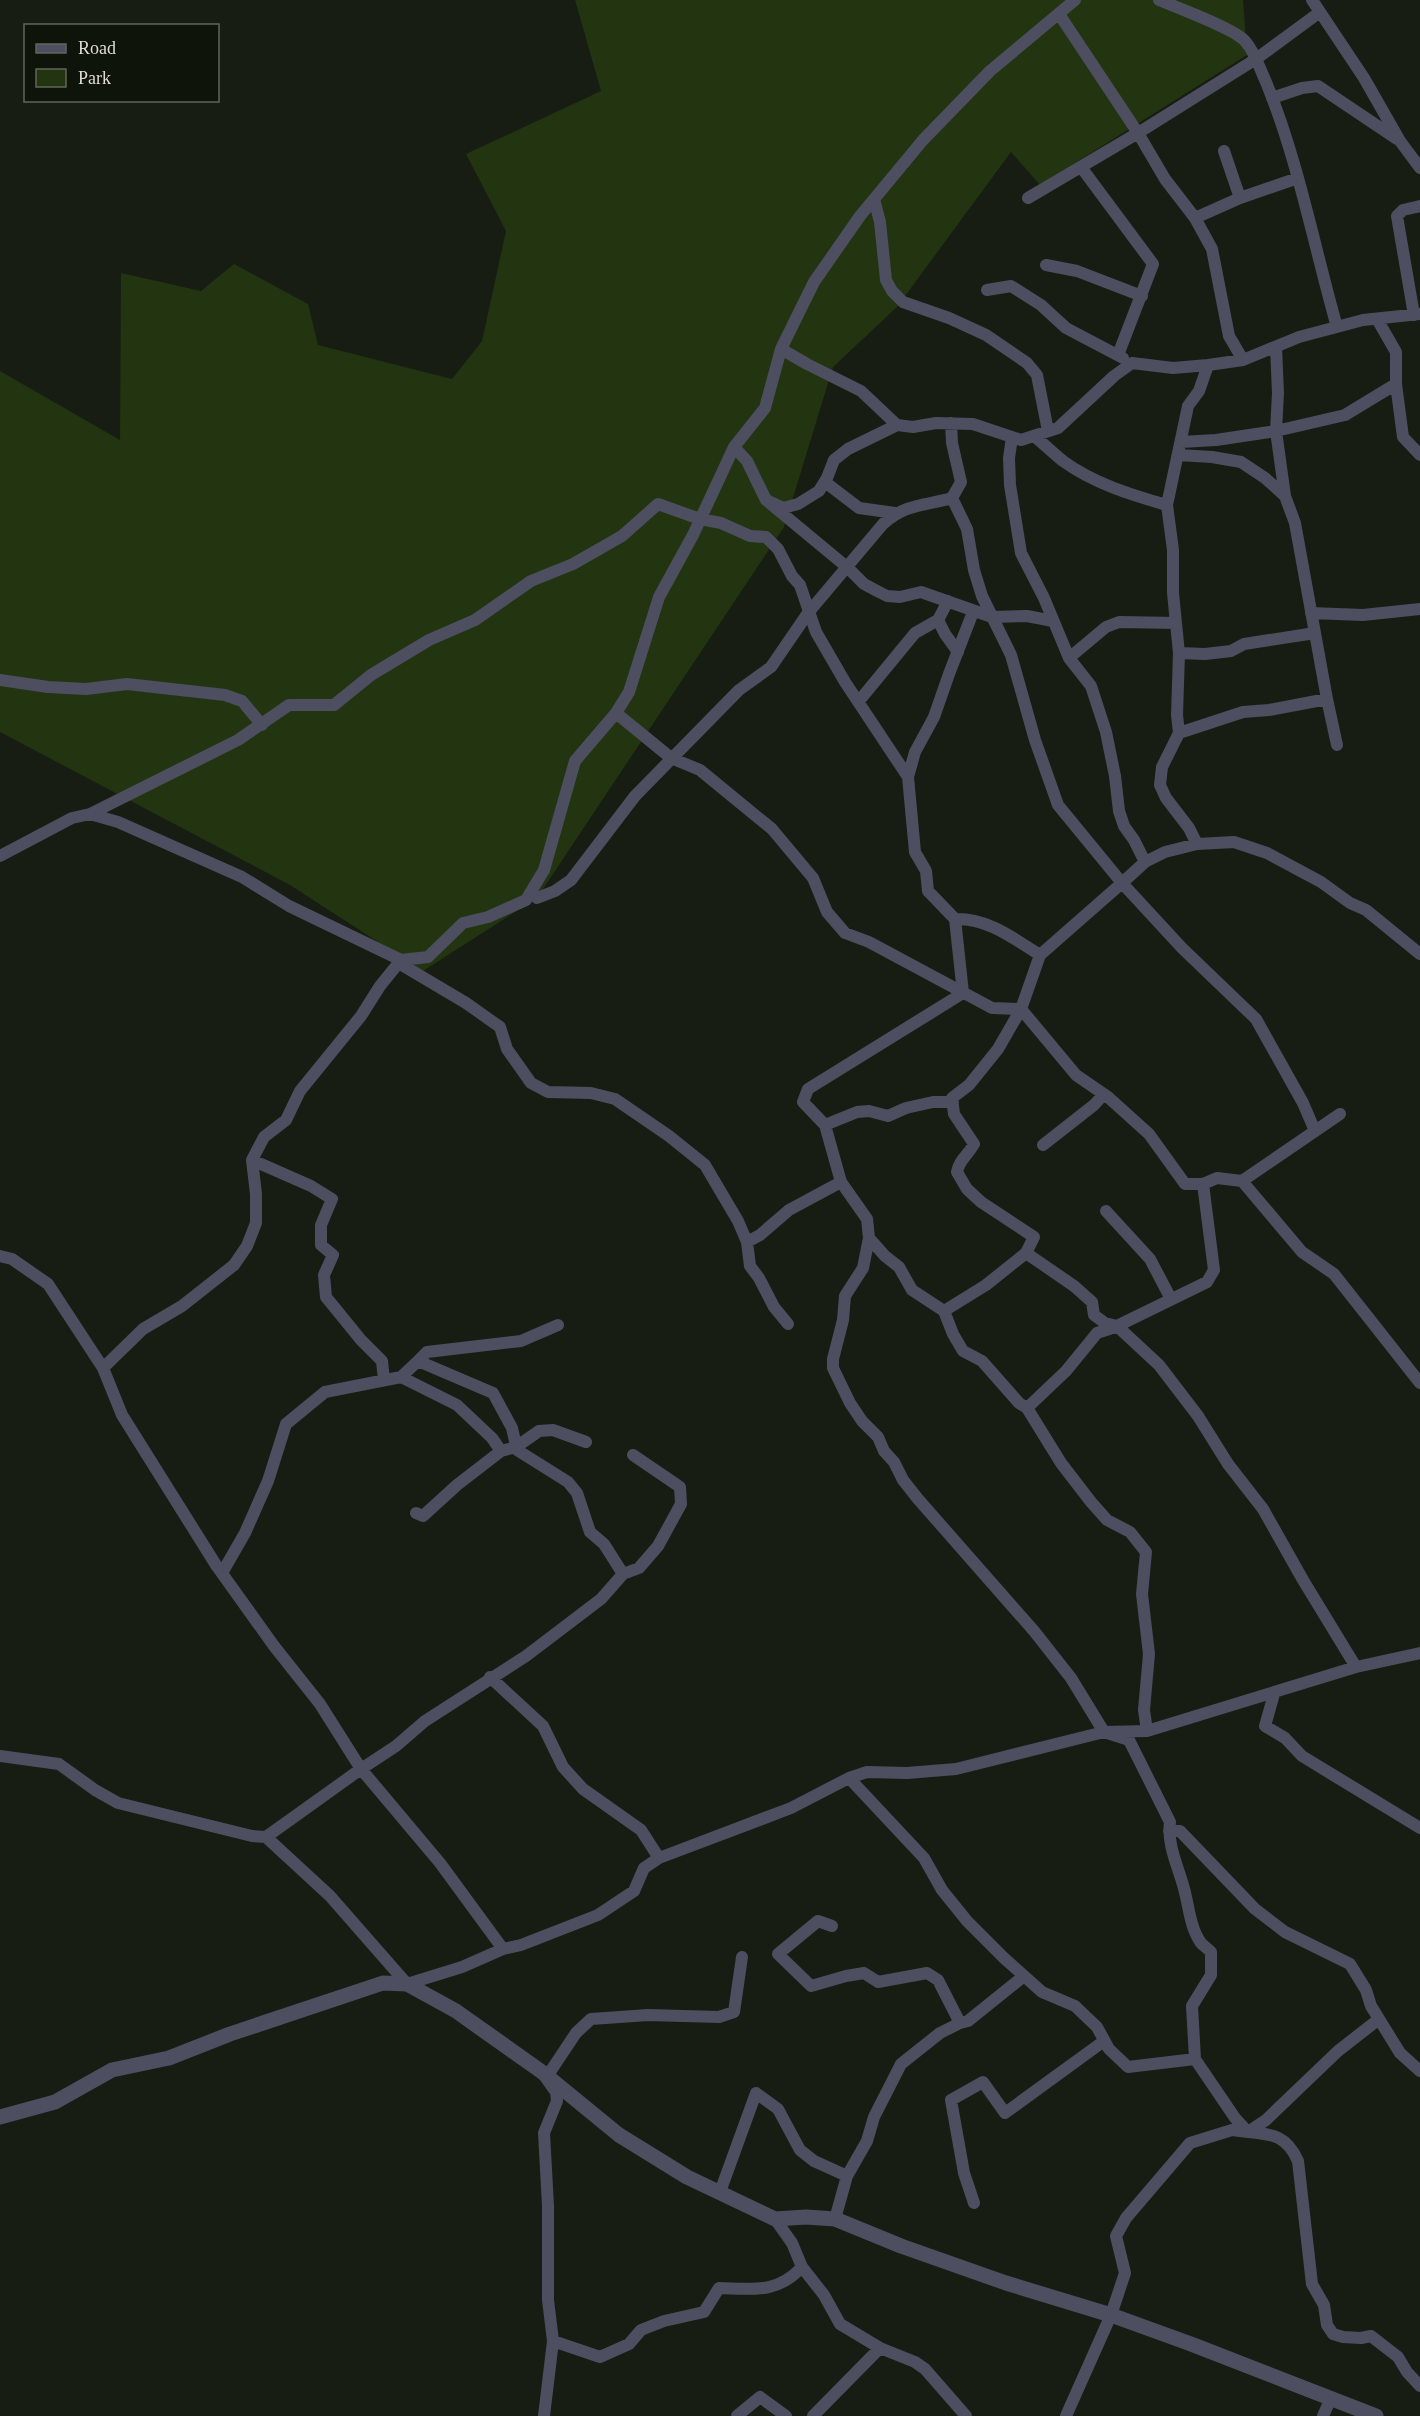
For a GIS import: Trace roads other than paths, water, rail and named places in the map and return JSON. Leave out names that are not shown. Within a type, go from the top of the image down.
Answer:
[{"type":"street","points":[[90,814],[118,822],[242,877],[289,906],[401,960],[428,957],[463,923],[488,917],[526,900],[544,870],[575,762],[616,713],[629,692],[659,597],[734,447],[765,408],[781,349],[814,282],[874,199],[923,140],[990,71],[1075,0]]},
{"type":"street","points":[[1159,0],[1245,40],[1256,59],[1272,98],[1298,178],[1337,327]]},
{"type":"street","points":[[1312,0],[1364,78],[1400,141],[1420,168]]},
{"type":"street","points":[[1028,198],[1256,59],[1320,12]]},
{"type":"street","points":[[1059,14],[1138,133],[1165,179],[1195,218],[1212,249],[1229,336],[1243,360]]},
{"type":"street","points":[[1272,98],[1302,88],[1318,86],[1400,141]]},
{"type":"street","points":[[1224,151],[1240,198]]},
{"type":"street","points":[[1081,166],[1153,264],[1118,355]]},
{"type":"street","points":[[1195,218],[1240,198],[1298,178]]},
{"type":"street","points":[[874,199],[880,222],[886,280],[892,291],[903,302],[949,318],[986,335],[1027,363],[1037,375],[1048,431]]},
{"type":"street","points":[[987,290],[1011,286],[1041,305],[1066,328],[1132,363],[1173,368],[1243,360],[1299,338],[1337,327],[1417,314],[1397,216],[1403,210],[1420,206]]},
{"type":"street","points":[[1046,265],[1077,272],[1142,296]]},
{"type":"street","points":[[1377,319],[1396,352],[1396,384],[1402,437],[1420,455]]},
{"type":"street","points":[[1276,347],[1278,393],[1276,431],[1285,496],[1295,523],[1337,745]]},
{"type":"street","points":[[781,349],[861,391],[897,425]]},
{"type":"street","points":[[766,500],[783,508],[798,504],[819,491],[834,460],[848,449],[897,425],[913,427],[936,423],[973,424],[1021,440],[1058,428],[1114,376],[1132,363]]},
{"type":"street","points":[[1197,844],[1189,828],[1166,798],[1160,785],[1162,767],[1179,733],[1177,715],[1179,653],[1173,594],[1173,550],[1167,505],[1188,406],[1198,392],[1208,365]]},
{"type":"street","points":[[1180,442],[1216,440],[1276,431],[1345,415],[1396,384]]},
{"type":"street","points":[[537,898],[555,891],[571,880],[635,796],[739,690],[771,667],[808,613],[895,513],[915,505],[952,498],[961,482],[952,442],[951,423]]},
{"type":"street","points":[[1035,436],[1064,461],[1093,478],[1125,493],[1167,505]]},
{"type":"street","points":[[1012,437],[1009,458],[1010,485],[1021,554],[1044,598],[1069,658],[1091,686],[1106,732],[1119,811],[1124,826],[1145,862]]},
{"type":"street","points":[[734,447],[747,461],[766,500],[864,584],[887,596],[900,597],[921,592],[992,617],[1027,616],[1053,621]]},
{"type":"street","points":[[1178,455],[1241,462],[1265,478],[1285,496]]},
{"type":"street","points":[[825,482],[859,508],[895,513]]},
{"type":"street","points":[[952,498],[967,529],[974,570],[992,617],[1011,656],[1035,741],[1058,805],[1122,883],[1182,948],[1256,1019],[1298,1094],[1315,1131]]},
{"type":"street","points":[[0,856],[72,818],[90,814],[202,759],[262,725],[289,705],[334,705],[370,675],[429,640],[475,620],[531,581],[573,564],[622,536],[658,504],[700,519],[721,523],[750,536],[766,537],[778,549],[792,576],[800,585],[816,632],[845,682],[908,777]]},
{"type":"street","points":[[859,701],[915,633],[938,620],[948,601]]},
{"type":"street","points":[[1311,613],[1363,615],[1420,609]]},
{"type":"street","points":[[963,993],[955,919],[928,891],[926,871],[915,852],[908,777],[915,752],[934,717],[948,674],[974,612]]},
{"type":"street","points":[[938,620],[958,652]]},
{"type":"street","points":[[1069,658],[1106,627],[1119,622],[1176,623]]},
{"type":"street","points":[[1179,653],[1205,654],[1231,651],[1244,644],[1315,633]]},
{"type":"street","points":[[0,680],[48,687],[86,689],[127,684],[225,695],[242,700],[262,725]]},
{"type":"street","points":[[1179,733],[1243,712],[1269,710],[1327,699]]},
{"type":"street","points":[[616,713],[671,758],[700,770],[772,829],[813,878],[827,912],[845,933],[869,942],[992,1008],[1021,1010],[1076,1075],[1104,1094],[1149,1134],[1185,1184],[1203,1184],[1217,1178],[1242,1181],[1340,1114]]},
{"type":"street","points":[[944,1311],[986,1285],[1026,1253],[1034,1237],[981,1202],[967,1189],[957,1172],[958,1163],[969,1153],[974,1144],[954,1114],[952,1098],[969,1085],[998,1049],[1021,1010],[1040,955],[1145,862],[1165,852],[1197,844],[1234,842],[1267,853],[1366,910],[1420,954]]},
{"type":"street","points":[[955,919],[965,919],[1007,933],[1040,955]]},
{"type":"street","points":[[103,1368],[143,1329],[182,1306],[234,1265],[247,1245],[256,1222],[256,1194],[252,1160],[264,1137],[286,1120],[300,1091],[362,1016],[380,986],[401,960]]},
{"type":"street","points":[[401,960],[402,965],[466,1003],[500,1027],[507,1049],[531,1083],[548,1092],[591,1093],[615,1099],[669,1136],[705,1165],[738,1221],[747,1242],[750,1266],[774,1307],[788,1324]]},
{"type":"street","points":[[963,993],[808,1089],[803,1102],[825,1125],[841,1182],[867,1219],[869,1238],[863,1268],[845,1296],[843,1320],[833,1359],[833,1368],[850,1403],[862,1421],[878,1437],[908,1486],[1042,1641],[1071,1678],[1104,1732],[1130,1740],[1170,1822],[1169,1831],[1191,1920],[1201,1942],[1211,1952],[1211,1975],[1192,2006],[1195,2059],[1235,2118],[1248,2132]]},
{"type":"street","points":[[1043,1145],[1094,1105],[1104,1094]]},
{"type":"street","points":[[825,1125],[857,1112],[869,1111],[888,1116],[906,1108],[933,1102],[953,1102]]},
{"type":"street","points":[[252,1160],[310,1186],[332,1199],[321,1225],[321,1245],[333,1255],[324,1275],[326,1297],[361,1340],[382,1361],[384,1380]]},
{"type":"street","points":[[1242,1181],[1302,1252],[1334,1274],[1420,1383]]},
{"type":"street","points":[[747,1242],[760,1235],[789,1210],[841,1182]]},
{"type":"street","points":[[1028,1408],[1066,1371],[1096,1333],[1117,1326],[1207,1282],[1214,1270],[1203,1184]]},
{"type":"street","points":[[1106,1210],[1150,1259],[1171,1299]]},
{"type":"street","points":[[869,1238],[885,1257],[899,1268],[912,1290],[944,1311],[953,1335],[963,1351],[982,1361],[1019,1403],[1028,1408],[1061,1463],[1090,1502],[1107,1520],[1130,1532],[1146,1552],[1142,1594],[1149,1654],[1144,1710],[1148,1731]]},
{"type":"street","points":[[1026,1253],[1074,1286],[1092,1302],[1095,1314],[1104,1323],[1117,1326],[1159,1365],[1198,1416],[1228,1464],[1263,1509],[1356,1667]]},
{"type":"street","points":[[0,1256],[12,1259],[48,1284],[103,1368],[122,1415],[222,1573],[274,1646],[320,1704],[361,1769],[440,1863],[502,1949]]},
{"type":"street","points":[[222,1573],[245,1533],[268,1480],[286,1424],[325,1392],[401,1377],[427,1352],[521,1341],[558,1325]]},
{"type":"street","points":[[418,1362],[493,1393],[512,1428],[517,1450],[568,1482],[577,1493],[590,1532],[604,1544],[623,1574]]},
{"type":"street","points":[[401,1377],[457,1405],[492,1438],[501,1451]]},
{"type":"street","points":[[416,1513],[423,1516],[457,1485],[501,1451],[516,1447],[539,1431],[554,1430],[586,1442]]},
{"type":"street","points":[[266,1837],[396,1746],[425,1721],[490,1677],[526,1656],[601,1599],[623,1574],[639,1568],[658,1546],[681,1504],[680,1487],[633,1455]]},
{"type":"street","points":[[0,2117],[55,2102],[112,2070],[169,2058],[230,2034],[383,1983],[408,1984],[462,1967],[502,1949],[521,1945],[598,1915],[634,1891],[644,1868],[659,1858],[791,1808],[849,1778],[867,1772],[908,1773],[956,1769],[1104,1732],[1148,1731],[1356,1667],[1420,1653]]},
{"type":"street","points":[[490,1677],[543,1726],[563,1767],[583,1789],[641,1830],[659,1858]]},
{"type":"street","points":[[1274,1694],[1265,1726],[1285,1738],[1302,1756],[1420,1828]]},
{"type":"street","points":[[0,1756],[59,1764],[95,1790],[118,1803],[252,1836],[266,1837],[330,1896],[408,1984],[456,2011],[542,2072],[556,2092],[557,2101],[544,2133],[548,2206],[548,2300],[553,2341],[544,2416]]},
{"type":"street","points":[[849,1778],[924,1858],[942,1890],[967,1920],[1042,1992],[1075,2006],[1097,2027],[1109,2049],[1128,2067],[1195,2059]]},
{"type":"street","points":[[1169,1831],[1180,1831],[1255,1909],[1285,1932],[1350,1964],[1400,2053],[1420,2071]]},
{"type":"street","points":[[832,1926],[818,1921],[778,1954],[811,1986],[864,1973],[878,1982],[927,1974],[938,1980],[960,2023]]},
{"type":"street","points":[[546,2078],[576,2033],[591,2019],[648,2015],[719,2017],[734,2013],[742,1957]]},
{"type":"street","points":[[835,2219],[847,2176],[867,2141],[874,2117],[901,2064],[940,2033],[968,2021],[1024,1976]]},
{"type":"street","points":[[1248,2132],[1266,2120],[1338,2051],[1379,2019]]},
{"type":"street","points":[[974,2203],[964,2173],[951,2100],[983,2082],[1005,2113],[1104,2041]]},
{"type":"street","points":[[546,2078],[619,2135],[687,2177],[775,2219],[792,2243],[802,2267],[824,2295],[840,2324],[880,2348],[915,2362],[925,2369],[966,2416]]},
{"type":"street","points":[[720,2192],[756,2093],[778,2109],[800,2150],[814,2161],[847,2176]]},
{"type":"street","points":[[1066,2416],[1111,2315],[1125,2272],[1116,2236],[1126,2218],[1190,2144],[1232,2130],[1273,2134],[1292,2147],[1304,2208],[1312,2284],[1324,2305],[1327,2325],[1333,2334],[1361,2338],[1371,2336],[1398,2357],[1407,2372],[1420,2386]]},
{"type":"street","points":[[775,2219],[806,2217],[835,2219],[901,2246],[996,2280],[1111,2315],[1376,2416]]},
{"type":"street","points":[[553,2341],[600,2357],[629,2344],[641,2330],[664,2321],[704,2312],[719,2288],[763,2290],[790,2280],[802,2267]]},
{"type":"street","points":[[813,2416],[880,2348]]},
{"type":"street","points":[[737,2416],[760,2397],[786,2416]]},
{"type":"street","points":[[1323,2416],[1331,2398]]}]
